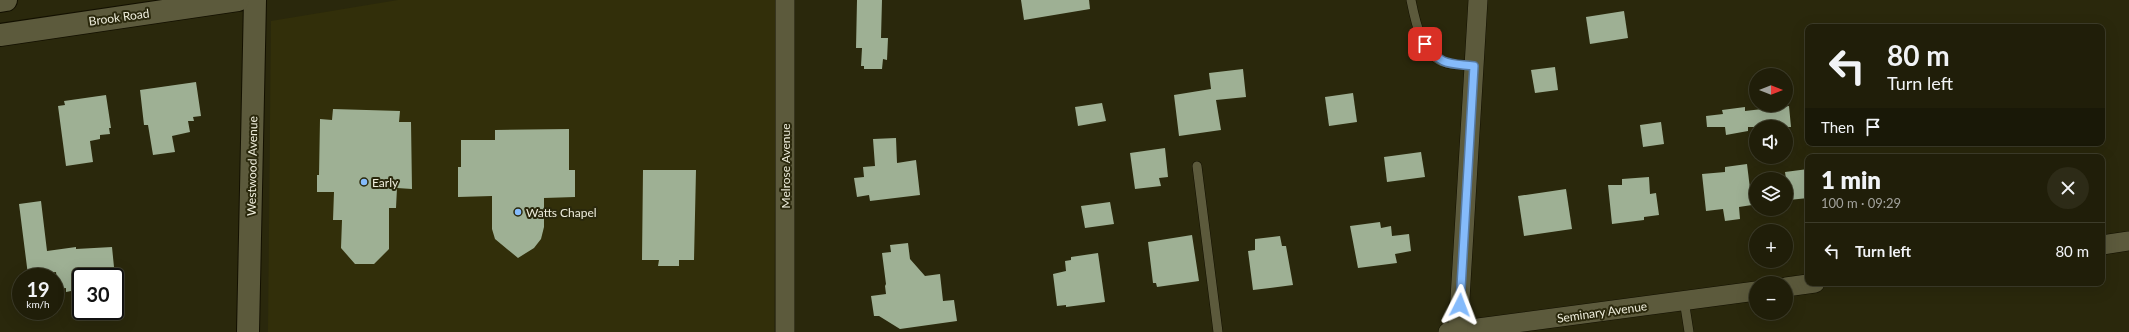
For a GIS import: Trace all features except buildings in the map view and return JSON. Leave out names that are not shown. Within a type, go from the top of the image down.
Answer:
[{"type":"street","points":[[0,1],[6,0]]},
{"type":"street","name":"Brook Road","points":[[0,35],[238,0]]},
{"type":"street","name":"Westwood Avenue","points":[[248,332],[255,0]]},
{"type":"street","name":"Melrose Avenue","points":[[785,0],[785,332]]},
{"type":"street","points":[[1455,332],[1478,0]]},
{"type":"street","points":[[2105,245],[2129,241]]},
{"type":"street","points":[[1793,286],[1805,284]]},
{"type":"street","name":"Seminary Avenue","points":[[1455,332],[1749,292]]},
{"type":"lane","points":[[1411,0],[1417,28],[1435,57],[1445,63],[1474,66]]},
{"type":"lane","points":[[1197,166],[1218,332]]},
{"type":"lane","points":[[1684,300],[1689,332]]},
{"type":"shaded area","points":[[398,0],[776,0],[774,332],[268,332],[271,21]]},
{"type":"place","name":"Early","points":[[364,182]]},
{"type":"place","name":"Watts Chapel","points":[[518,212]]},
{"type":"route","points":[[1425,44],[1435,57],[1445,63],[1474,66],[1460,305]]}]
